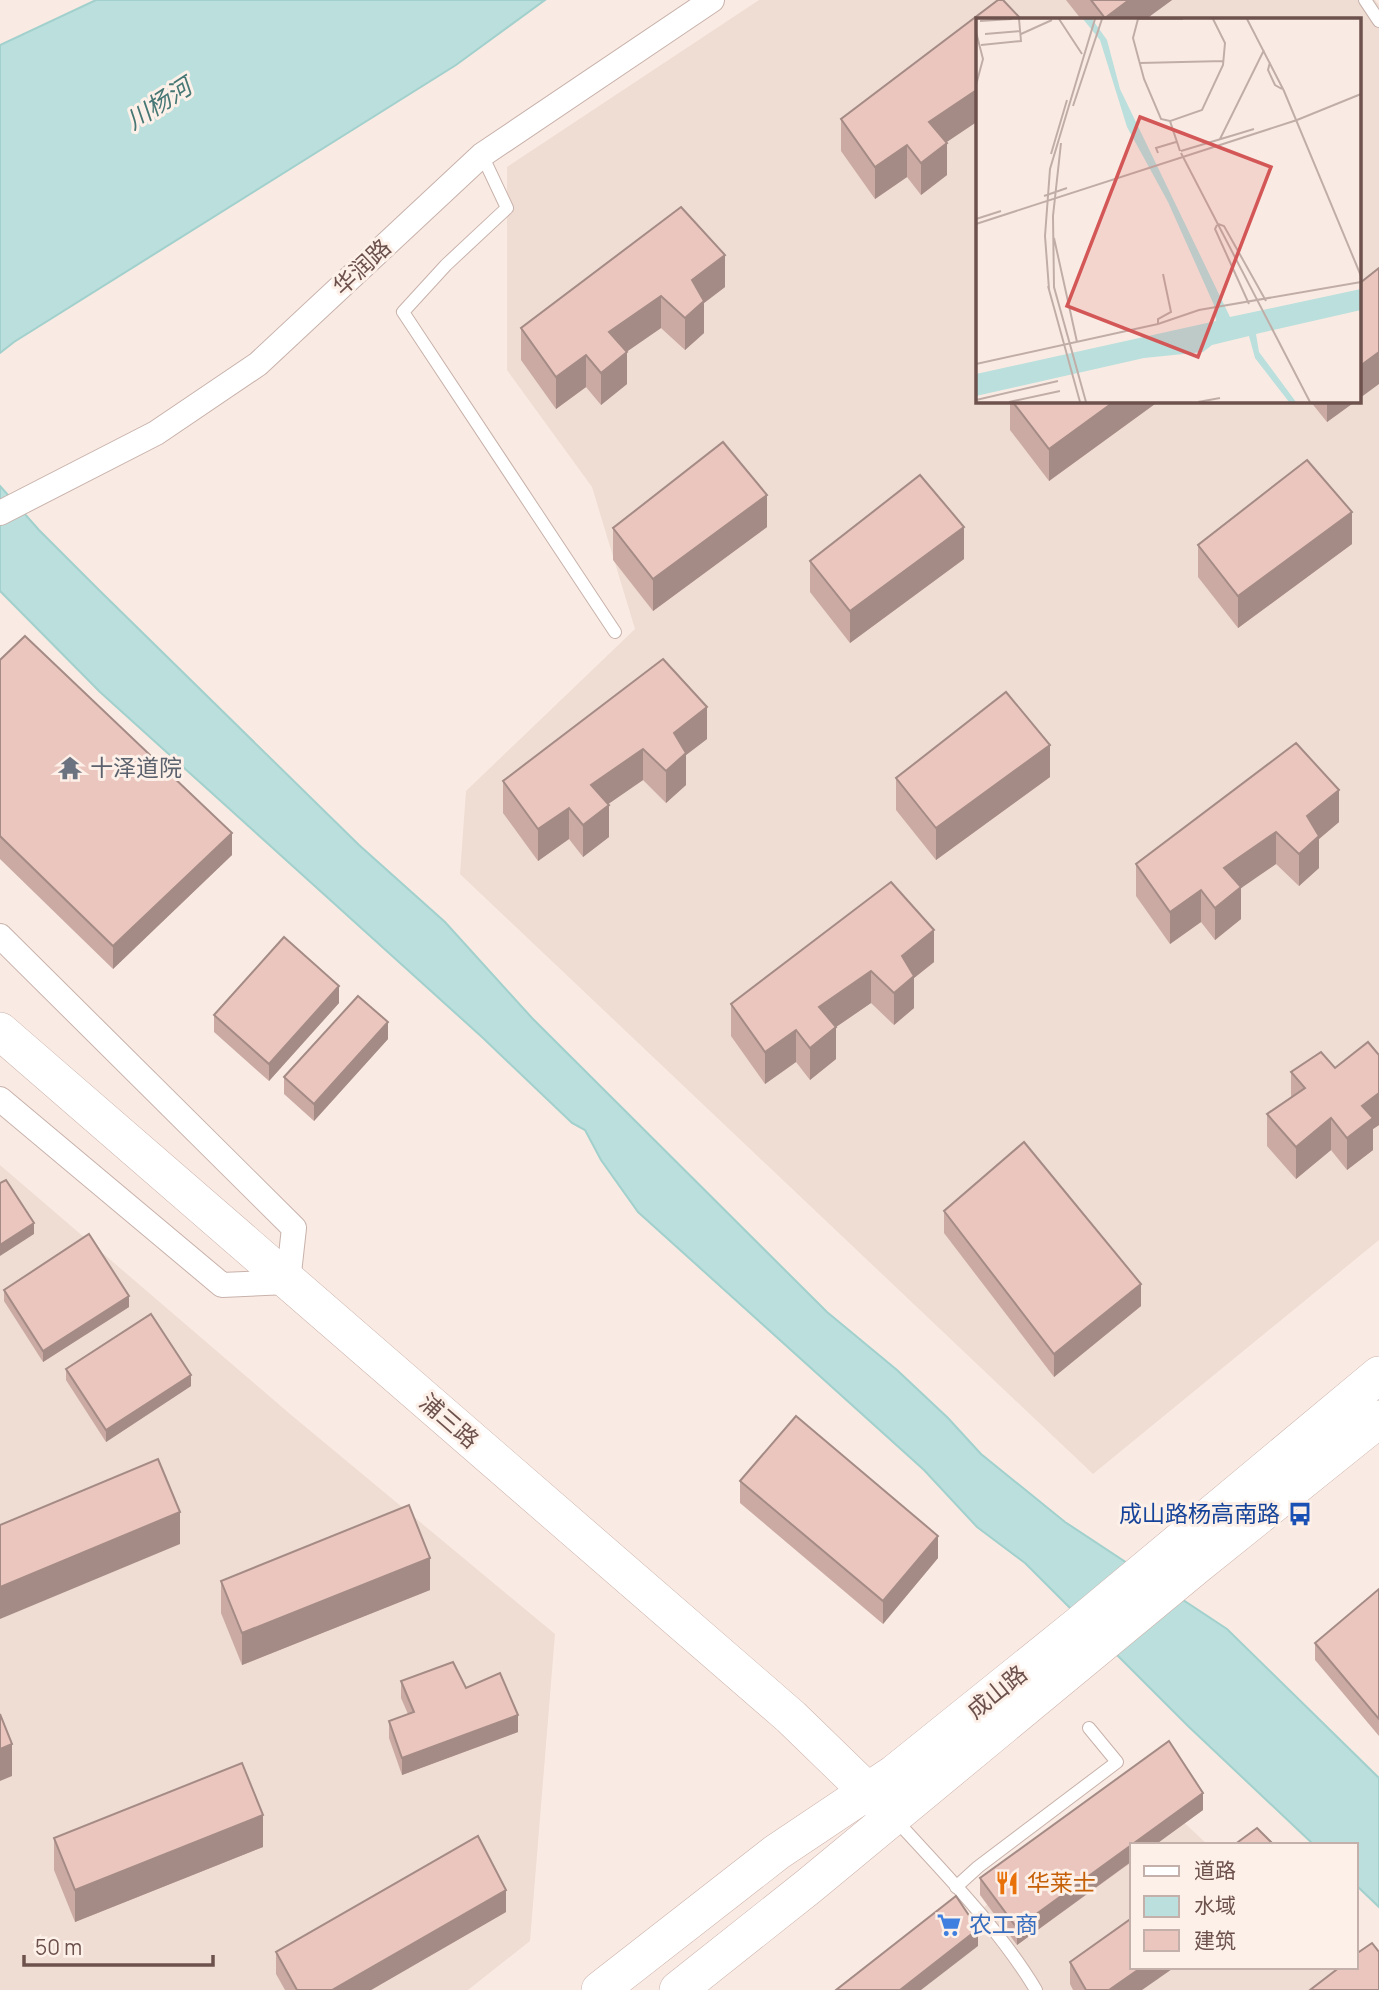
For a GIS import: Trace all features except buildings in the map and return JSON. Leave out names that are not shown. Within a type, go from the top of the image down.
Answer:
[{"type":"main road","name":"浦三路","points":[[0,1031],[791,1717],[880,1804]]},
{"type":"main road","name":"成山路","points":[[678,1990],[809,1886],[880,1804],[895,1773],[1089,1635],[1185,1556],[1379,1376]]},
{"type":"main road","name":"成山路","points":[[1185,1556],[1379,1419]]},
{"type":"main road","name":"成山路","points":[[600,1990],[777,1852],[880,1804]]},
{"type":"street","name":"华润路","points":[[0,513],[156,433],[258,364],[482,155],[712,0]]},
{"type":"street","points":[[0,936],[294,1228],[288,1282],[222,1285],[0,1099]]},
{"type":"lane","points":[[1365,0],[1379,21]]},
{"type":"lane","points":[[482,155],[507,208],[446,265],[403,312],[615,632]]},
{"type":"lane","points":[[956,1886],[1117,1762],[1088,1728]]},
{"type":"lane","points":[[880,1804],[982,1916],[1036,1990]]},
{"type":"shaded area","points":[[759,0],[1375,0],[1379,5],[1379,1240],[1093,1474],[460,874],[466,791],[635,629],[592,487],[507,370],[507,167]]},
{"type":"shaded area","points":[[0,1165],[290,1414],[555,1634],[530,1941],[468,1990],[0,1990]]},
{"type":"shaded area","points":[[1142,1783],[1206,1843],[1130,1843],[1130,1969],[1342,1969],[1364,1990],[879,1990]]},
{"type":"water","name":"川杨河","points":[[96,0],[545,0],[456,65],[0,353],[0,45]]},
{"type":"water","points":[[0,486],[39,530],[100,591],[359,845],[445,922],[532,1018],[827,1312],[897,1370],[948,1418],[981,1454],[1065,1522],[1227,1629],[1379,1778],[1379,1907],[1358,1887],[1358,1843],[1312,1843],[1188,1726],[1025,1563],[977,1527],[924,1470],[638,1212],[601,1160],[585,1130],[572,1123],[483,1038],[100,692],[0,591]]},
{"type":"place","name":"十泽道院","points":[[70,768]]},
{"type":"place","name":"成山路杨高南路","points":[[1300,1514]]},
{"type":"place","name":"华莱士","points":[[1007,1883]]},
{"type":"place","name":"农工商","points":[[949,1925]]}]
